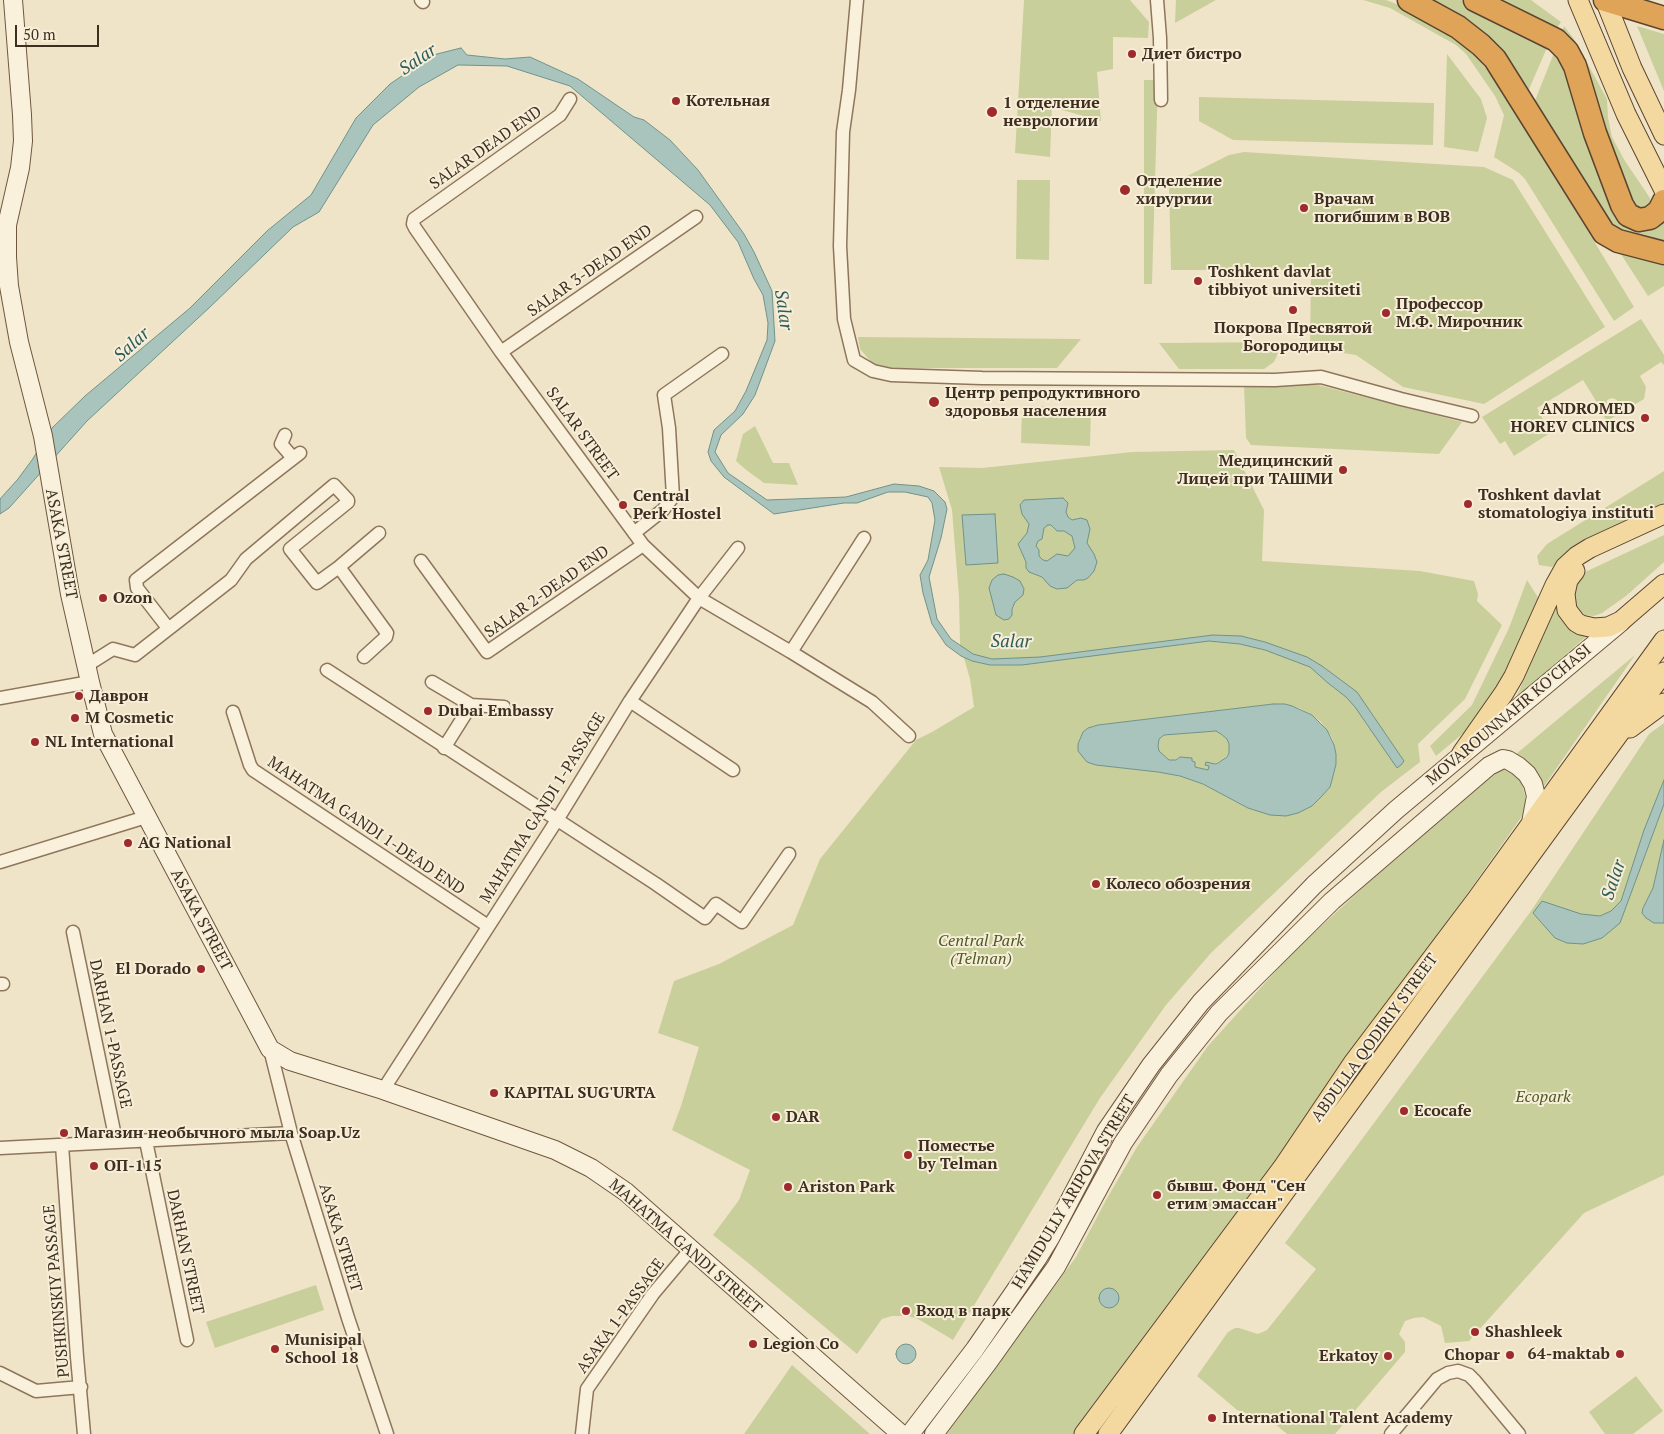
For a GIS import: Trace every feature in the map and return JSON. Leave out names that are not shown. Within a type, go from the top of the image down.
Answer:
[{"type":"highway","points":[[1409,0],[1458,27],[1495,59],[1604,233],[1618,241],[1664,253]]},
{"type":"highway","points":[[1475,0],[1556,40],[1567,51],[1575,66],[1590,119],[1608,169],[1622,205],[1628,215],[1639,220],[1650,218],[1659,211],[1664,201]]},
{"type":"highway","points":[[1605,0],[1656,15]]},
{"type":"main road","points":[[1578,0],[1626,114],[1664,190]]},
{"type":"main road","points":[[1605,0],[1632,68],[1662,130]]},
{"type":"main road","points":[[1462,753],[1514,676],[1565,567],[1590,548],[1664,514]]},
{"type":"main road","points":[[1664,527],[1582,564],[1568,580],[1565,602],[1571,616],[1581,625],[1594,628],[1608,627],[1621,622],[1664,584]]},
{"type":"main road","name":"ABDULLA QODIRIY STREET","points":[[1519,856],[1531,823],[1664,640]]},
{"type":"main road","name":"ABDULLA QODIRIY STREET","points":[[1108,1434],[1519,856],[1606,752],[1664,672]]},
{"type":"main road","points":[[1606,752],[1633,726],[1664,703]]},
{"type":"main road","name":"ABDULLA QODIRIY STREET","points":[[1084,1434],[1283,1167],[1353,1063],[1483,906]]},
{"type":"street","name":"ASAKA STREET","points":[[13,0],[23,141],[20,168],[8,225],[7,257],[12,305],[19,342],[43,436],[70,594],[103,734],[270,1049],[291,1133],[348,1318],[387,1434]]},
{"type":"street","points":[[857,0],[849,90],[843,132],[840,246],[844,319],[854,360],[873,370],[891,375],[992,378],[1275,380],[1321,377],[1401,400],[1472,416]]},
{"type":"street","points":[[1157,0],[1161,100]]},
{"type":"street","name":"SALAR DEAD END","points":[[414,219],[560,115],[570,99]]},
{"type":"street","name":"SALAR 3-DEAD END","points":[[501,352],[696,217]]},
{"type":"street","name":"SALAR STREET","points":[[414,219],[413,224],[415,228],[501,352],[643,545],[699,598],[872,702],[909,736]]},
{"type":"street","points":[[634,533],[663,510],[673,497],[669,428],[664,395],[722,354]]},
{"type":"street","points":[[168,628],[137,588],[136,580],[297,456],[281,444],[285,435]]},
{"type":"street","points":[[0,698],[88,674],[113,649],[135,655],[230,580],[246,559],[335,485],[348,502],[290,549]]},
{"type":"street","points":[[277,534],[317,583],[340,567],[379,533]]},
{"type":"street","points":[[791,652],[864,538]]},
{"type":"street","name":"SALAR 2-DEAD END","points":[[422,561],[476,640],[487,652],[643,545]]},
{"type":"street","name":"MAHATMA GANDI 1-PASSAGE","points":[[382,1090],[557,820],[630,701],[699,598],[738,548]]},
{"type":"street","points":[[340,567],[387,633],[386,637],[364,657]]},
{"type":"street","name":"MOVAROUNNAHR KO'CHASI","points":[[1396,810],[1621,622]]},
{"type":"street","points":[[326,670],[706,918],[716,904],[742,922],[789,854]]},
{"type":"street","points":[[432,682],[472,705],[504,707]]},
{"type":"street","points":[[630,701],[733,770]]},
{"type":"street","points":[[444,748],[472,705]]},
{"type":"street","name":"MAHATMA GANDI 1-DEAD END","points":[[233,712],[253,770],[488,926]]},
{"type":"street","name":"MOVAROUNNAHR KO'CHASI","points":[[1412,832],[1489,766],[1504,759],[1518,766],[1527,774],[1533,784],[1536,796],[1531,823]]},
{"type":"street","name":"HAMIDULLY ARIPOVA STREET","points":[[910,1434],[975,1349],[1046,1245],[1106,1131],[1151,1065],[1201,1002],[1221,981],[1314,885],[1396,810]]},
{"type":"street","points":[[0,862],[146,817]]},
{"type":"street","name":"HAMIDULLY ARIPOVA STREET","points":[[934,1434],[1056,1267],[1123,1143],[1169,1075],[1219,1013],[1332,901],[1412,832]]},
{"type":"street","name":"DARHAN 1-PASSAGE","points":[[73,932],[116,1141]]},
{"type":"street","name":"MAHATMA GANDI STREET","points":[[270,1049],[290,1061],[382,1090],[555,1150],[591,1168],[626,1192],[901,1434]]},
{"type":"street","points":[[0,1148],[291,1133]]},
{"type":"street","name":"DARHAN STREET","points":[[146,1141],[187,1340]]},
{"type":"street","name":"PUSHKINSKIY PASSAGE","points":[[62,1145],[84,1434]]},
{"type":"street","name":"ASAKA 1-PASSAGE","points":[[582,1434],[587,1390],[653,1294],[690,1250]]},
{"type":"street","points":[[1391,1434],[1434,1382],[1448,1372],[1458,1371],[1469,1375],[1519,1434]]},
{"type":"street","points":[[0,1374],[36,1391],[81,1387]]},
{"type":"green space","points":[[1024,0],[1130,0],[1149,22],[1148,38],[1113,37],[1113,69],[1097,72],[1101,121],[1052,107],[1050,157],[1015,153]]},
{"type":"green space","points":[[1176,0],[1216,0],[1175,23]]},
{"type":"green space","points":[[1363,0],[1386,0],[1394,3],[1448,31],[1471,49],[1501,88],[1634,307],[1614,321],[1525,179],[1494,157],[1504,115],[1495,96],[1466,54],[1456,45],[1390,8]]},
{"type":"green space","points":[[1422,0],[1461,0],[1549,43],[1527,94]]},
{"type":"green space","points":[[1493,0],[1531,0],[1561,22],[1556,30]]},
{"type":"green space","points":[[1564,26],[1574,39],[1607,99],[1612,137],[1625,161],[1650,198],[1650,207],[1636,213],[1561,35]]},
{"type":"green space","points":[[1637,26],[1664,34],[1664,91]]},
{"type":"green space","points":[[1556,48],[1641,231],[1654,228],[1664,221],[1664,247],[1618,235],[1532,108]]},
{"type":"green space","points":[[1447,54],[1481,99],[1487,118],[1478,152],[1444,147]]},
{"type":"green space","points":[[1144,80],[1158,80],[1152,284],[1144,284]]},
{"type":"green space","points":[[1199,97],[1434,103],[1433,145],[1233,140],[1199,121]]},
{"type":"green space","points":[[1244,152],[1484,167],[1513,180],[1605,327],[1484,404],[1403,387],[1356,355],[1310,348],[1311,270],[1171,270],[1169,185],[1229,155]]},
{"type":"green space","points":[[1017,180],[1050,180],[1049,260],[1016,259]]},
{"type":"green space","points":[[1615,245],[1664,255],[1664,286],[1648,296]]},
{"type":"green space","points":[[1641,319],[1664,355],[1664,365],[1661,362],[1640,376],[1646,387],[1644,399],[1607,421],[1602,414],[1618,407],[1617,400],[1612,398],[1607,400],[1606,406],[1601,409],[1583,380],[1537,408],[1550,433],[1514,456],[1505,441],[1500,444],[1482,417]]},
{"type":"green space","points":[[858,337],[1081,339],[1057,368],[884,368],[873,364],[860,349]]},
{"type":"green space","points":[[1283,342],[1274,362],[1264,369],[1179,369],[1159,343]]},
{"type":"green space","points":[[1244,385],[1318,385],[1462,422],[1439,454],[1251,445],[1246,438]]},
{"type":"green space","points":[[1022,406],[1091,408],[1090,446],[1021,443]]},
{"type":"green space","points":[[755,426],[773,463],[789,463],[798,485],[764,483],[736,461],[743,434]]},
{"type":"green space","name":"Central Park (Telman)","points":[[1234,450],[1264,510],[1262,561],[1420,571],[1474,581],[1478,594],[1477,601],[1502,625],[1465,699],[1418,744],[1420,762],[1381,792],[1211,953],[1166,1005],[1100,1098],[953,1340],[918,1319],[908,1316],[892,1316],[882,1319],[857,1354],[713,1235],[739,1200],[750,1170],[672,1130],[699,1047],[658,1033],[674,981],[719,964],[793,925],[820,859],[916,740],[974,707],[970,679],[960,644],[959,597],[952,510],[939,467],[982,468],[1132,452]],"holes":[[[1273,704],[1299,708],[1321,722],[1332,738],[1334,745],[1336,764],[1330,787],[1322,796],[1248,808],[1203,784],[1180,776],[1096,765],[1078,744],[1083,732],[1088,728],[1098,725]]]},
{"type":"green space","points":[[1664,471],[1664,502],[1569,553],[1552,567],[1539,565],[1537,556],[1547,544]]},
{"type":"green space","points":[[1664,535],[1664,562],[1626,596],[1602,613],[1594,616],[1585,615],[1575,608],[1573,589],[1583,573]]},
{"type":"green space","points":[[1527,580],[1539,599],[1498,690],[1467,730],[1436,756],[1430,746],[1472,705],[1509,628]]},
{"type":"green space","points":[[1558,600],[1588,635],[1516,698]]},
{"type":"green space","points":[[1635,655],[1538,795],[1523,760],[1516,754]]},
{"type":"green space","name":"Ecopark","points":[[1664,723],[1664,1175],[1584,1213],[1469,1341],[1445,1343],[1441,1326],[1423,1317],[1405,1321],[1399,1334],[1405,1342],[1405,1352],[1335,1434],[1287,1434],[1275,1424],[1237,1410],[1197,1376],[1228,1332],[1235,1328],[1258,1334],[1267,1330],[1316,1269],[1285,1243],[1531,911],[1649,734]]},
{"type":"green space","points":[[1216,731],[1227,739],[1229,753],[1223,760],[1209,766],[1208,770],[1195,767],[1192,759],[1180,757],[1176,760],[1169,760],[1159,751],[1159,739],[1164,735]]},
{"type":"green space","points":[[1504,766],[1508,766],[1521,780],[1525,796],[1525,812],[1298,1133],[1075,1434],[947,1434],[1076,1257],[1137,1147],[1208,1046],[1291,954],[1367,884]]},
{"type":"green space","points":[[316,1285],[324,1310],[215,1348],[206,1322]]},
{"type":"green space","points":[[792,1365],[870,1434],[744,1434]]},
{"type":"green space","points":[[1636,1376],[1663,1411],[1633,1434],[1605,1434],[1589,1412]]},
{"type":"water","name":"Salar","points":[[461,48],[467,55],[505,59],[530,57],[578,79],[634,117],[644,120],[670,140],[698,170],[744,234],[772,291],[775,341],[755,395],[743,414],[721,435],[715,452],[728,473],[767,500],[846,497],[894,484],[919,486],[934,491],[945,502],[947,509],[941,538],[929,577],[937,619],[951,639],[973,654],[992,659],[1040,657],[1213,635],[1241,636],[1265,642],[1307,657],[1357,692],[1404,761],[1401,765],[1397,768],[1346,697],[1310,667],[1265,650],[1240,644],[1209,641],[1022,665],[990,665],[972,661],[961,656],[946,645],[932,624],[923,593],[920,575],[928,560],[935,520],[932,503],[928,497],[905,492],[888,492],[857,503],[844,503],[774,514],[724,477],[711,461],[708,452],[714,430],[735,411],[746,391],[767,340],[768,323],[763,295],[738,242],[710,205],[570,86],[507,66],[458,65],[419,87],[373,125],[319,212],[293,227],[87,421],[9,508],[0,514],[0,499],[32,460],[52,428],[85,396],[190,308],[267,231],[311,195],[356,118],[390,84],[433,55]]},
{"type":"water","points":[[1063,498],[1068,503],[1066,512],[1068,517],[1072,520],[1081,518],[1087,520],[1090,529],[1087,543],[1097,562],[1094,571],[1088,578],[1077,580],[1067,588],[1057,589],[1050,586],[1042,577],[1029,572],[1018,544],[1027,533],[1029,524],[1022,514],[1020,505],[1024,500]],"holes":[[[1051,525],[1057,531],[1064,531],[1072,536],[1075,548],[1068,556],[1057,554],[1047,561],[1039,556],[1039,550],[1036,546],[1038,541],[1042,539],[1044,528]]]},
{"type":"water","points":[[995,514],[998,563],[966,565],[962,515]]},
{"type":"water","points":[[1004,574],[1020,581],[1024,589],[1023,595],[1015,602],[1012,615],[1009,619],[1004,620],[996,615],[989,588],[992,580],[998,575]]},
{"type":"water","points":[[1285,704],[1312,715],[1327,730],[1334,745],[1336,764],[1330,787],[1312,806],[1298,813],[1286,816],[1270,815],[1248,808],[1203,784],[1180,776],[1096,765],[1087,762],[1078,751],[1078,744],[1083,732],[1088,728],[1098,725]],"holes":[[[1216,731],[1227,739],[1229,753],[1227,757],[1218,763],[1206,762],[1205,765],[1209,766],[1208,770],[1195,767],[1195,762],[1192,761],[1192,758],[1180,757],[1176,760],[1169,760],[1159,751],[1159,739],[1164,735]]]},
{"type":"water","name":"Salar","points":[[1664,780],[1664,804],[1620,923],[1602,938],[1583,944],[1567,943],[1555,938],[1533,913],[1542,901],[1581,914],[1600,916],[1611,911],[1621,901],[1644,830]]},
{"type":"water","points":[[1664,840],[1664,923],[1654,923],[1642,913],[1653,888]]},
{"type":"water","points":[[1105,1288],[1113,1288],[1119,1294],[1119,1302],[1113,1308],[1105,1308],[1099,1302],[1099,1294]]},
{"type":"water","points":[[906,1344],[913,1347],[916,1354],[913,1361],[906,1364],[899,1361],[896,1354],[899,1347]]},
{"type":"place","name":"Диет бистро","points":[[1132,54]]},
{"type":"place","name":"Котельная","points":[[676,101]]},
{"type":"place","name":"1 отделение неврологии","points":[[992,112]]},
{"type":"place","name":"Отделение хирургии","points":[[1125,190]]},
{"type":"place","name":"Врачам погибшим в ВОВ","points":[[1304,208]]},
{"type":"place","name":"Toshkent davlat tibbiyot universiteti","points":[[1198,281]]},
{"type":"place","name":"Покрова Пресвятой Богородицы","points":[[1293,310]]},
{"type":"place","name":"Профессор М.Ф. Мирочник","points":[[1386,313]]},
{"type":"place","name":"Центр репродуктивного здоровья населения","points":[[934,402]]},
{"type":"place","name":"ANDROMED HOREV CLINICS","points":[[1645,418]]},
{"type":"place","name":"Медицинский Лицей при ТАШМИ","points":[[1343,470]]},
{"type":"place","name":"Toshkent davlat stomatologiya instituti","points":[[1468,504]]},
{"type":"place","name":"Central Perk Hostel","points":[[623,505]]},
{"type":"place","name":"Ozon","points":[[103,598]]},
{"type":"place","name":"Даврон","points":[[79,696]]},
{"type":"place","name":"Dubai Embassy","points":[[428,711]]},
{"type":"place","name":"M Cosmetic","points":[[75,718]]},
{"type":"place","name":"NL International","points":[[35,742]]},
{"type":"place","name":"AG National","points":[[128,843]]},
{"type":"place","name":"Колесо обозрения","points":[[1096,884]]},
{"type":"place","name":"El Dorado","points":[[201,969]]},
{"type":"place","name":"KAPITAL SUG'URTA","points":[[494,1093]]},
{"type":"place","name":"Ecocafe","points":[[1404,1111]]},
{"type":"place","name":"DAR","points":[[776,1117]]},
{"type":"place","name":"Магазин необычного мыла Soap.Uz","points":[[64,1133]]},
{"type":"place","name":"Поместье by Telman","points":[[908,1155]]},
{"type":"place","name":"ОП-115","points":[[94,1166]]},
{"type":"place","name":"Ariston Park","points":[[788,1187]]},
{"type":"place","name":"бывш. Фонд \"Сен етим эмассан\"","points":[[1157,1195]]},
{"type":"place","name":"Вход в парк","points":[[906,1311]]},
{"type":"place","name":"Shashleek","points":[[1475,1332]]},
{"type":"place","name":"Legion Co","points":[[753,1344]]},
{"type":"place","name":"Munisipal School 18","points":[[275,1349]]},
{"type":"place","name":"64-maktab","points":[[1620,1354]]},
{"type":"place","name":"Chopar","points":[[1510,1355]]},
{"type":"place","name":"Erkatoy","points":[[1388,1356]]},
{"type":"place","name":"International Talent Academy","points":[[1212,1418]]}]
